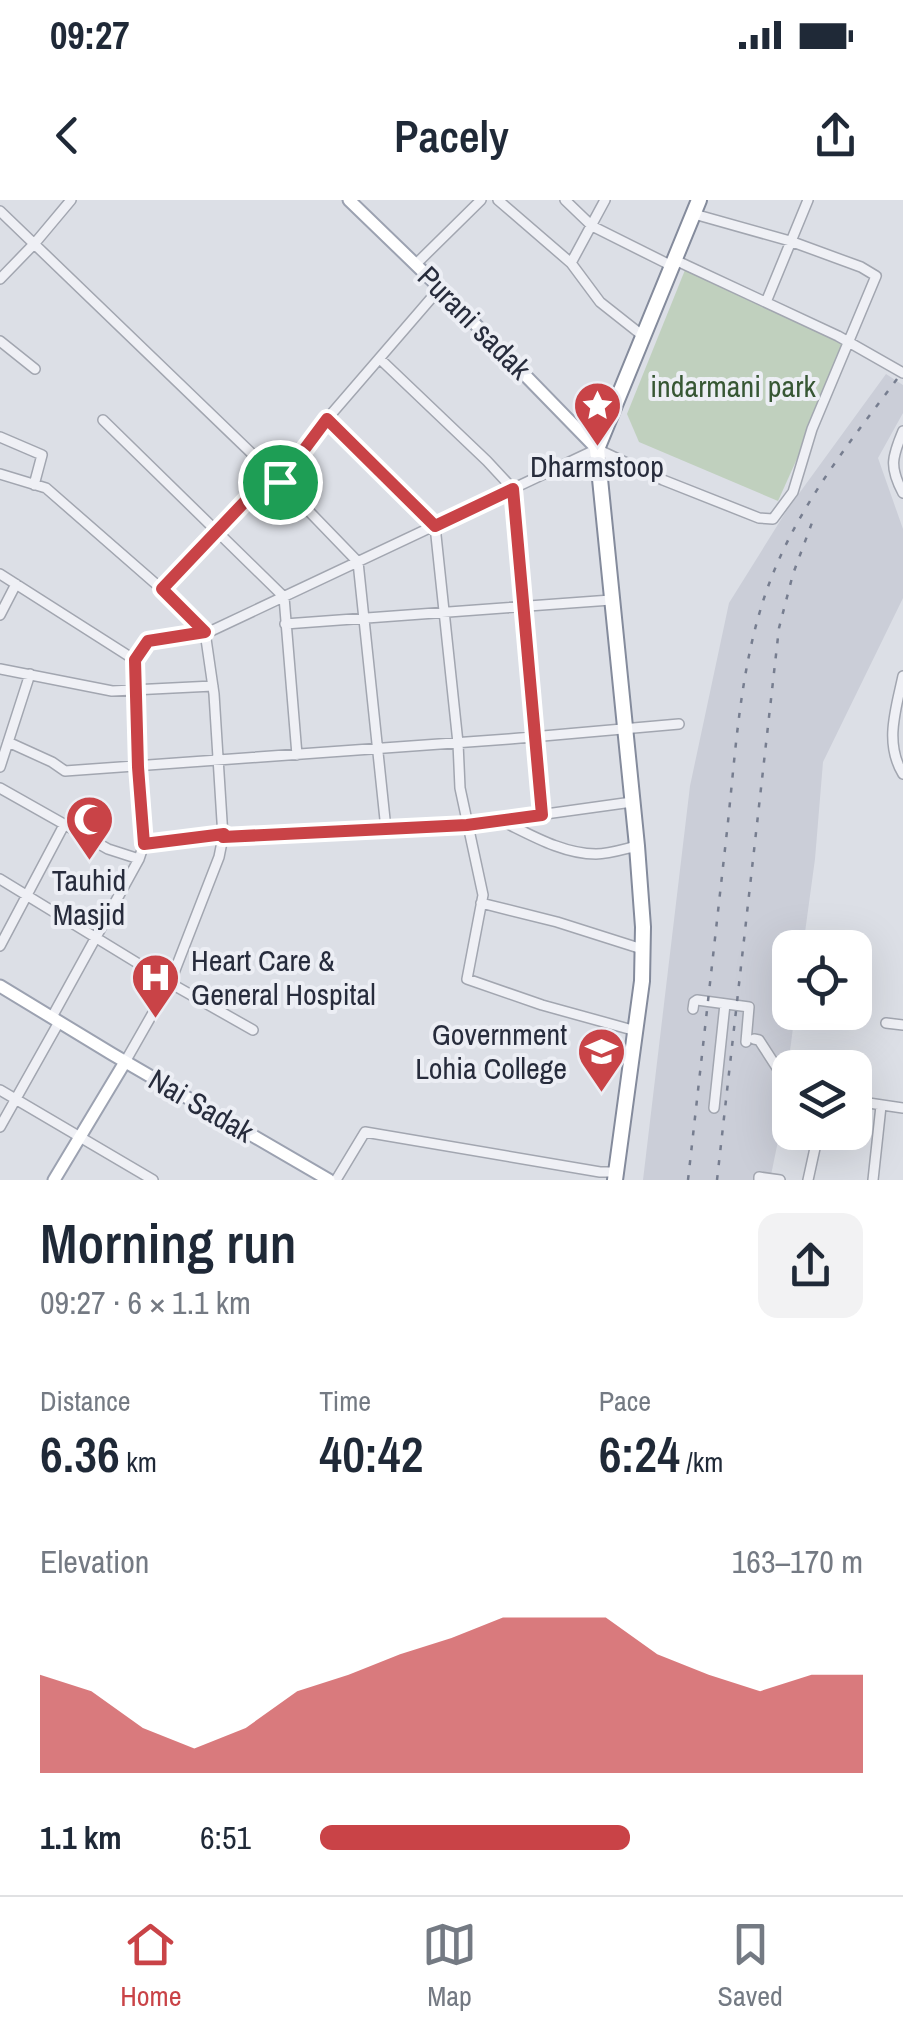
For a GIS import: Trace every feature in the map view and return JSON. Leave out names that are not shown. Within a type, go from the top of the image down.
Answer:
[{"type":"highway","points":[[616,1176],[642,982],[642,949],[637,846],[597,449],[697,207]]},
{"type":"main road","name":"Purani sadak","points":[[349,200],[597,449]]},
{"type":"main road","name":"Nai Sadak","points":[[0,986],[332,1180]]},
{"type":"main road","points":[[54,1180],[125,1062]]},
{"type":"street","points":[[0,280],[71,200]]},
{"type":"street","points":[[416,264],[481,200]]},
{"type":"street","points":[[498,200],[571,262],[600,302],[644,336]]},
{"type":"street","points":[[565,200],[592,226],[766,302],[903,373]]},
{"type":"street","points":[[571,262],[605,200]]},
{"type":"street","points":[[766,302],[808,200]]},
{"type":"street","points":[[0,1126],[144,844],[135,660],[148,641],[205,632],[597,449],[662,480],[759,518],[774,519],[793,492],[812,429],[876,276],[861,267],[697,207]]},
{"type":"street","points":[[0,211],[272,473],[358,562],[386,829]]},
{"type":"street","points":[[280,482],[327,419],[440,288]]},
{"type":"street","points":[[0,341],[36,369]]},
{"type":"street","points":[[380,359],[513,489],[542,815]]},
{"type":"street","points":[[327,419],[435,526],[460,788],[483,895],[467,978],[542,1005],[636,1031]]},
{"type":"street","points":[[103,420],[284,596],[298,756]]},
{"type":"street","points":[[902,432],[893,458],[894,475],[903,494]]},
{"type":"street","points":[[0,438],[42,455],[34,484]]},
{"type":"street","points":[[162,589],[272,473]]},
{"type":"street","points":[[0,474],[46,488],[162,589],[205,632],[224,836],[170,983],[125,1062]]},
{"type":"street","points":[[0,574],[135,660]]},
{"type":"street","points":[[0,615],[16,584]]},
{"type":"street","points":[[285,624],[611,600]]},
{"type":"street","points":[[0,669],[112,691],[213,686]]},
{"type":"street","points":[[0,767],[30,674]]},
{"type":"street","points":[[903,676],[892,733],[892,754],[903,774]]},
{"type":"street","points":[[8,742],[65,771],[679,724]]},
{"type":"street","points":[[0,788],[108,849],[139,859]]},
{"type":"street","points":[[144,844],[224,836],[467,825],[632,802]]},
{"type":"street","points":[[501,820],[574,852],[600,855],[637,846]]},
{"type":"street","points":[[0,946],[64,825]]},
{"type":"street","points":[[0,879],[253,1030]]},
{"type":"street","points":[[481,903],[642,949]]},
{"type":"street","points":[[693,1009],[697,1000],[749,1007],[750,1040],[759,1040],[772,1060]]},
{"type":"street","points":[[714,1108],[725,1004]]},
{"type":"street","points":[[886,1023],[903,1025]]},
{"type":"street","points":[[0,1090],[152,1180]]},
{"type":"street","points":[[872,1104],[903,1108]]},
{"type":"street","points":[[873,1180],[881,1106]]},
{"type":"street","points":[[332,1180],[365,1132],[616,1176]]},
{"type":"street","points":[[808,1180],[815,1150]]},
{"type":"street","points":[[759,1180],[780,1180]]},
{"type":"shaded area","points":[[886,374],[903,385],[903,413],[878,458],[903,529],[903,598],[823,762],[805,930],[772,930],[772,1030],[793,1030],[790,1050],[772,1050],[772,1150],[776,1150],[770,1180],[643,1180],[690,786],[729,603],[787,510]]},
{"type":"green space","name":"indarmani park","points":[[685,270],[850,341],[778,501],[639,442],[627,414]]},
{"type":"railway","points":[[688,1180],[740,706],[751,644],[769,584],[795,527],[846,447],[903,371]]},
{"type":"railway","points":[[717,1180],[779,628],[813,520]]},
{"type":"place","name":"Dharmstoop","points":[[597,448]]},
{"type":"place","name":"Tauhid Masjid","points":[[89,862]]},
{"type":"place","name":"Heart Care & General Hospital","points":[[156,1020]]},
{"type":"place","name":"Government Lohia College","points":[[602,1094]]},
{"type":"route","points":[[327,419],[435,526],[513,489],[542,815],[467,825],[223,837],[224,834],[144,844],[135,660],[148,641],[205,632],[162,589],[272,473],[280,482],[327,419]]}]
